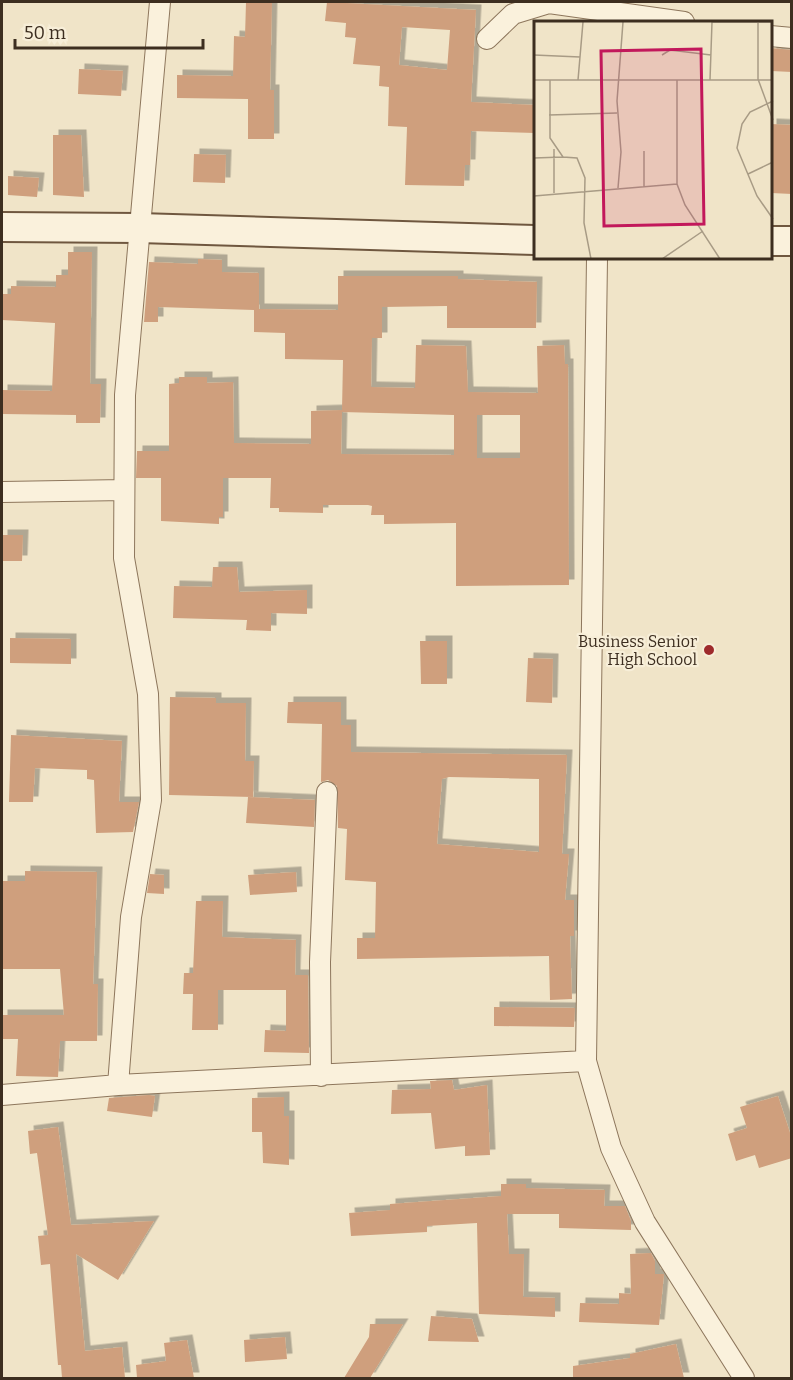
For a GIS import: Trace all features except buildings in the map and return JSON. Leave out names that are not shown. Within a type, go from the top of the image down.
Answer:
[{"type":"main road","points":[[2,227],[139,228],[534,240]]},
{"type":"main road","points":[[772,242],[792,241]]},
{"type":"street","points":[[118,1085],[131,917],[151,800],[148,694],[124,558],[125,395],[160,2]]},
{"type":"street","points":[[487,39],[513,14],[549,3],[677,21]]},
{"type":"street","points":[[772,36],[792,38]]},
{"type":"street","points":[[597,260],[586,1061],[611,1148],[645,1222],[744,1378]]},
{"type":"street","points":[[2,492],[124,490]]},
{"type":"street","points":[[321,1076],[320,962],[327,792]]},
{"type":"street","points":[[2,1095],[118,1085],[586,1061]]},
{"type":"place","name":"Business Senior High School","points":[[709,650]]}]
